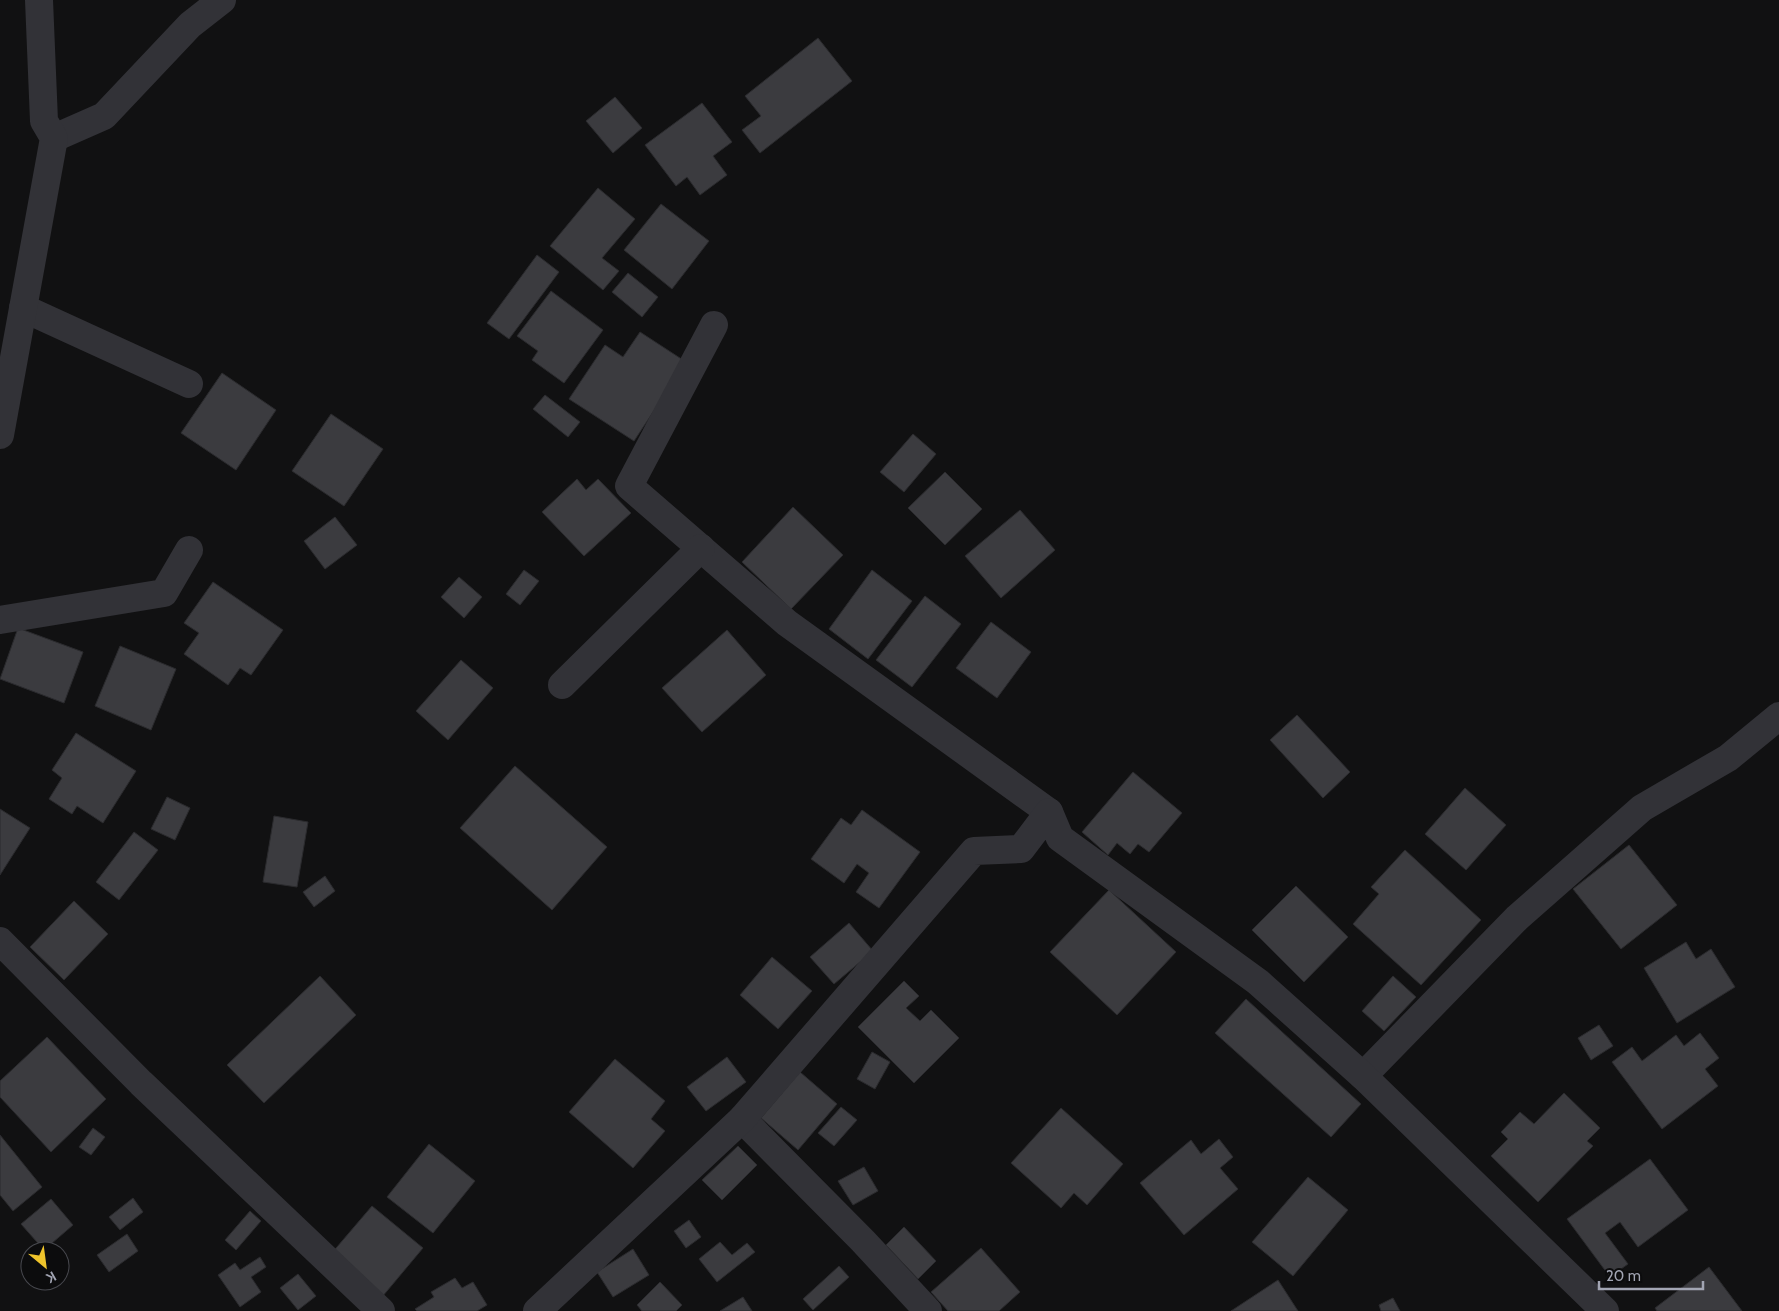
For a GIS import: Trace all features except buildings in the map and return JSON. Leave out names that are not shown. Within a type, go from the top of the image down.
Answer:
[{"type":"street","points":[[0,434],[54,138],[44,120],[39,0]]},
{"type":"street","points":[[54,138],[104,116],[190,25],[222,0]]},
{"type":"street","points":[[23,308],[189,384]]},
{"type":"street","points":[[714,325],[628,486],[787,623],[1049,812],[1060,838],[1258,982],[1363,1076],[1605,1311]]},
{"type":"street","points":[[562,685],[702,548]]},
{"type":"street","points":[[0,620],[164,593],[189,550]]},
{"type":"street","points":[[1363,1076],[1517,918],[1642,808],[1728,758],[1779,716]]},
{"type":"street","points":[[537,1311],[742,1119],[974,851],[1021,849],[1049,812]]},
{"type":"street","points":[[0,942],[141,1083],[382,1311]]},
{"type":"street","points":[[742,1119],[863,1241],[928,1311]]}]
